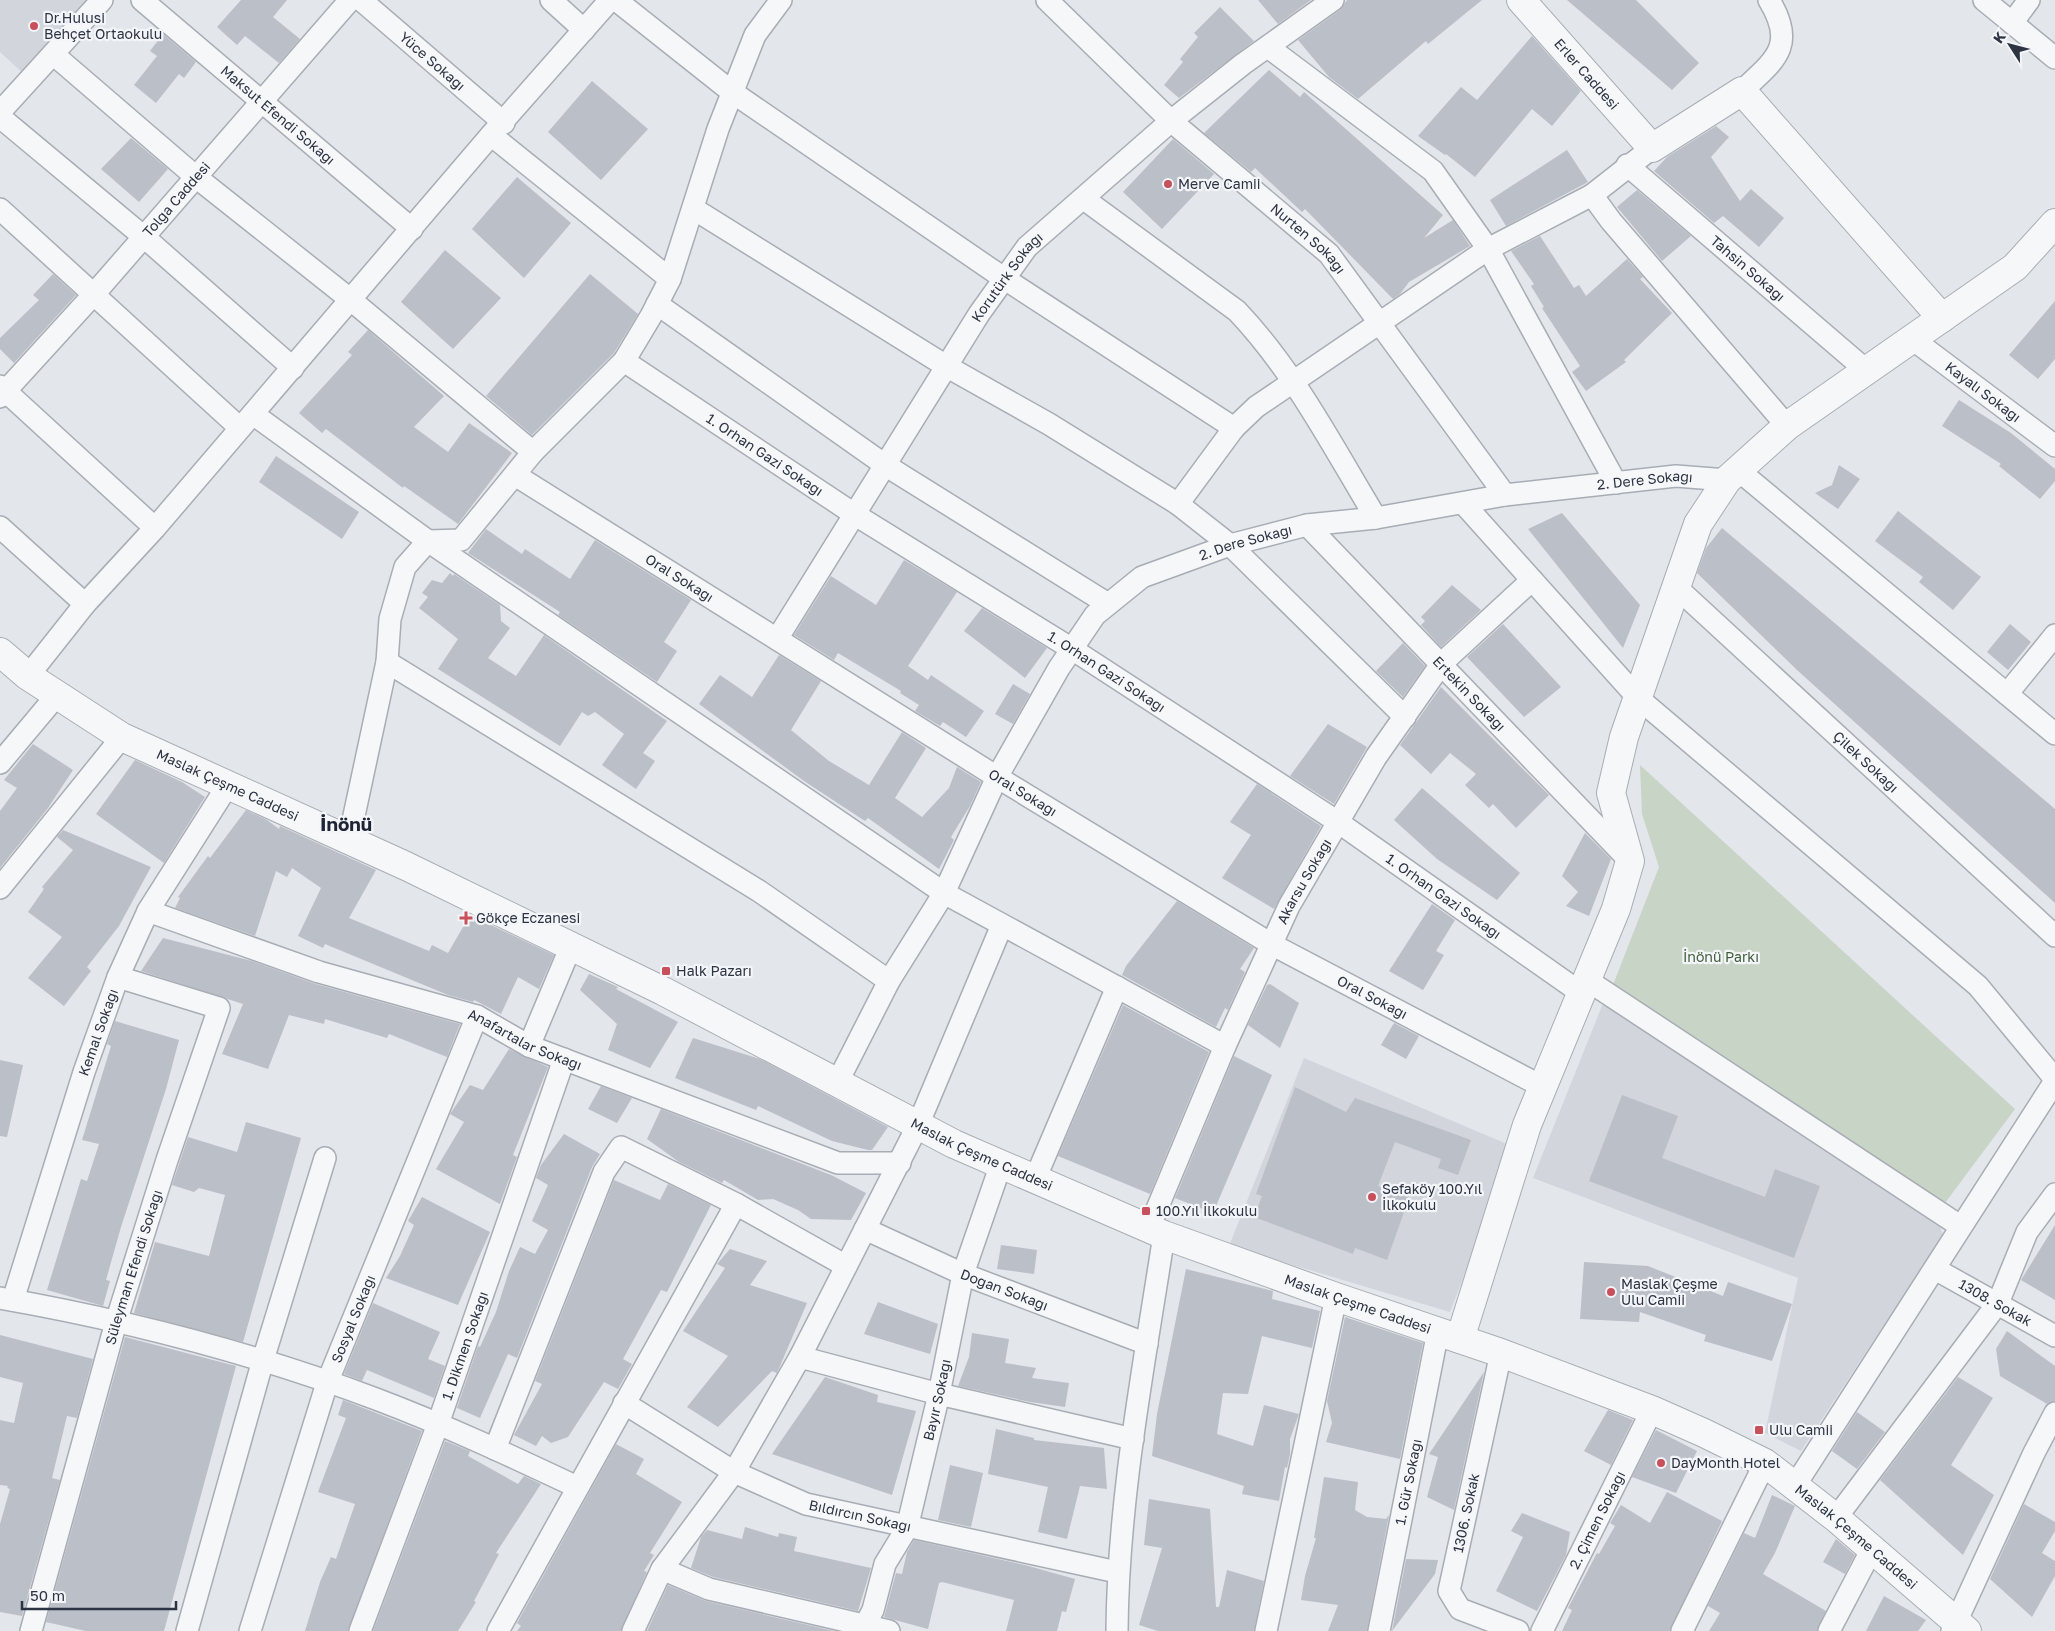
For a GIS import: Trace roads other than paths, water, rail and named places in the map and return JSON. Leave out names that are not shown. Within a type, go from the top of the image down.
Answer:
[{"type":"street","points":[[0,112],[102,0]]},
{"type":"street","name":"Maksut Efendi Sokağı","points":[[142,0],[412,229]]},
{"type":"street","name":"Tolga Caddesi","points":[[2,391],[94,294],[350,0]]},
{"type":"street","name":"Yüce Sokağı","points":[[361,0],[497,129],[670,279]]},
{"type":"street","points":[[551,0],[584,30]]},
{"type":"street","points":[[28,676],[86,604],[155,528],[610,0]]},
{"type":"street","points":[[616,0],[732,92],[1005,278],[1234,428]]},
{"type":"street","points":[[349,839],[387,662],[390,619],[405,567],[428,541],[461,540],[533,452],[624,362],[670,279],[694,209],[718,129],[755,36],[781,0]]},
{"type":"street","name":"Nurten Sokağı","points":[[1047,0],[1171,121],[1329,254],[1506,495]]},
{"type":"street","name":"Korutürk Sokağı","points":[[777,639],[946,366],[1028,247],[1171,121],[1243,64],[1333,0]]},
{"type":"street","name":"Erler Caddesi","points":[[1521,0],[1652,148]]},
{"type":"street","points":[[1178,504],[1234,428],[1256,406],[1488,249],[1592,195],[1627,165],[1742,91],[1771,64],[1783,42],[1782,23],[1770,0]]},
{"type":"street","points":[[1984,0],[2055,58]]},
{"type":"street","points":[[2012,23],[2029,0]]},
{"type":"street","points":[[1268,47],[1433,171],[1488,249],[1616,483]]},
{"type":"street","points":[[53,54],[196,177],[351,300],[533,452]]},
{"type":"street","points":[[1742,91],[1942,318]]},
{"type":"street","points":[[0,117],[144,237],[293,368]]},
{"type":"street","name":"Tahsin Sokağı","points":[[1627,165],[1867,371]]},
{"type":"street","points":[[1592,195],[1787,426]]},
{"type":"street","points":[[1084,199],[1237,311],[1258,333],[1294,381],[1376,518]]},
{"type":"street","points":[[0,209],[94,294],[246,421],[428,541],[944,894],[1225,1046]]},
{"type":"street","points":[[694,209],[946,366],[1049,424],[1178,504],[1230,545],[1405,716]]},
{"type":"street","points":[[1448,1335],[1527,1125],[1616,909],[1630,862],[1612,793],[1624,738],[1698,524],[1732,475],[1787,426],[2014,267],[2053,228]]},
{"type":"street","points":[[657,304],[885,465],[1108,604]]},
{"type":"street","name":"Kayalı Sokağı","points":[[1911,338],[2055,446]]},
{"type":"street","name":"1. Orhan Gazi Sokağı","points":[[624,362],[854,514],[1072,649],[1338,822],[1584,987],[1960,1226]]},
{"type":"street","points":[[2,391],[155,528]]},
{"type":"street","name":"Oral Sokağı","points":[[516,475],[997,777],[1271,944],[1543,1087]]},
{"type":"street","points":[[1732,475],[2055,734]]},
{"type":"street","name":"2. Dere Sokağı","points":[[837,1083],[889,981],[944,894],[997,777],[1072,649],[1095,615],[1142,577],[1230,545],[1307,525],[1376,518],[1506,495],[1676,476],[1732,475]]},
{"type":"street","points":[[1463,503],[1638,698],[1978,986],[2055,1080],[1794,1487]]},
{"type":"street","name":"Ertekin Sokağı","points":[[1307,525],[1442,663],[1532,762],[1630,862]]},
{"type":"street","points":[[0,528],[86,604]]},
{"type":"street","name":"Akarsu Sokağı","points":[[1117,1631],[1117,1572],[1133,1438],[1147,1344],[1156,1231],[1225,1046],[1289,906],[1376,757],[1442,663],[1532,580]]},
{"type":"street","name":"Çilek Sokağı","points":[[1676,587],[2055,936]]},
{"type":"street","points":[[2007,694],[2055,635]]},
{"type":"street","name":"Maslak Çeşme Caddesi","points":[[0,652],[28,676],[122,737],[349,839],[571,946],[663,991],[918,1125],[1001,1164],[1156,1231],[1336,1297],[1501,1353],[1652,1410],[1704,1432],[1765,1463],[1836,1518],[1958,1628]]},
{"type":"street","points":[[387,662],[759,891],[889,981]]},
{"type":"street","points":[[0,763],[57,695]]},
{"type":"street","points":[[0,888],[122,737]]},
{"type":"street","name":"Kemal Sokağı","points":[[6,1299],[118,977],[148,911],[228,785]]},
{"type":"street","name":"Anafartalar Sokağı","points":[[148,911],[319,972],[477,1016],[529,1046],[838,1163],[900,1163]]},
{"type":"street","points":[[633,1631],[662,1569],[734,1472],[800,1358],[918,1125],[1002,925]]},
{"type":"street","points":[[529,1046],[571,946]]},
{"type":"street","name":"Süleyman Efendi Sokağı","points":[[31,1631],[116,1322],[167,1160],[219,1008],[118,977]]},
{"type":"street","points":[[1035,1179],[1117,987]]},
{"type":"street","name":"Sosyal Sokağı","points":[[250,1631],[326,1382],[477,1016]]},
{"type":"street","name":"1. Dikmen Sokağı","points":[[360,1631],[438,1424],[564,1059]]},
{"type":"street","points":[[495,1448],[604,1172],[621,1147],[736,1204],[846,1266]]},
{"type":"street","points":[[187,1631],[263,1360],[325,1158]]},
{"type":"street","name":"Bayır Sokağı","points":[[863,1628],[873,1610],[884,1564],[907,1528],[939,1394],[963,1274],[1001,1164]]},
{"type":"street","points":[[1836,1518],[1998,1303],[2027,1232],[2055,1194]]},
{"type":"street","points":[[498,1631],[736,1204]]},
{"type":"street","name":"Doğan Sokağı","points":[[865,1229],[963,1274],[1147,1344]]},
{"type":"street","name":"1308. Sokak","points":[[1935,1269],[2055,1336]]},
{"type":"street","points":[[1266,1631],[1336,1297]]},
{"type":"street","points":[[6,1299],[116,1322],[263,1360],[438,1424],[495,1448],[577,1487]]},
{"type":"street","name":"1. Gür Sokağı","points":[[1379,1631],[1448,1335]]},
{"type":"street","name":"1306. Sokak","points":[[1501,1353],[1449,1591],[1460,1609],[1518,1631]]},
{"type":"street","points":[[800,1358],[939,1394],[1133,1438]]},
{"type":"street","name":"Bıldırcın Sokağı","points":[[624,1403],[734,1472],[806,1504],[907,1528],[1117,1572]]},
{"type":"street","name":"2. Çimen Sokağı","points":[[1542,1631],[1652,1410]]},
{"type":"street","points":[[1958,1628],[2034,1453],[2055,1413]]},
{"type":"street","points":[[1682,1631],[1765,1463]]},
{"type":"street","points":[[1829,1631],[1872,1549]]},
{"type":"street","points":[[662,1569],[709,1589],[863,1628],[889,1631]]},
{"type":"place","name":"Dr.Hulusi Behçet Ortaokulu","points":[[34,26]]},
{"type":"place","name":"Merve Camii","points":[[1168,184]]},
{"type":"place","name":"Gökçe Eczanesi","points":[[466,918]]},
{"type":"place","name":"Halk Pazarı","points":[[666,971]]},
{"type":"place","name":"Sefaköy 100.Yıl İlkokulu","points":[[1372,1197]]},
{"type":"place","name":"100.Yıl İlkokulu","points":[[1146,1211]]},
{"type":"place","name":"Maslak Çeşme Ulu Camii","points":[[1611,1292]]},
{"type":"place","name":"Ulu Camii","points":[[1759,1430]]},
{"type":"place","name":"DayMonth Hotel","points":[[1661,1463]]},
{"type":"district","name":"İnönü","points":[[346,824]]},
{"type":"park label","name":"İnönü Parkı","points":[[1721,957]]}]
